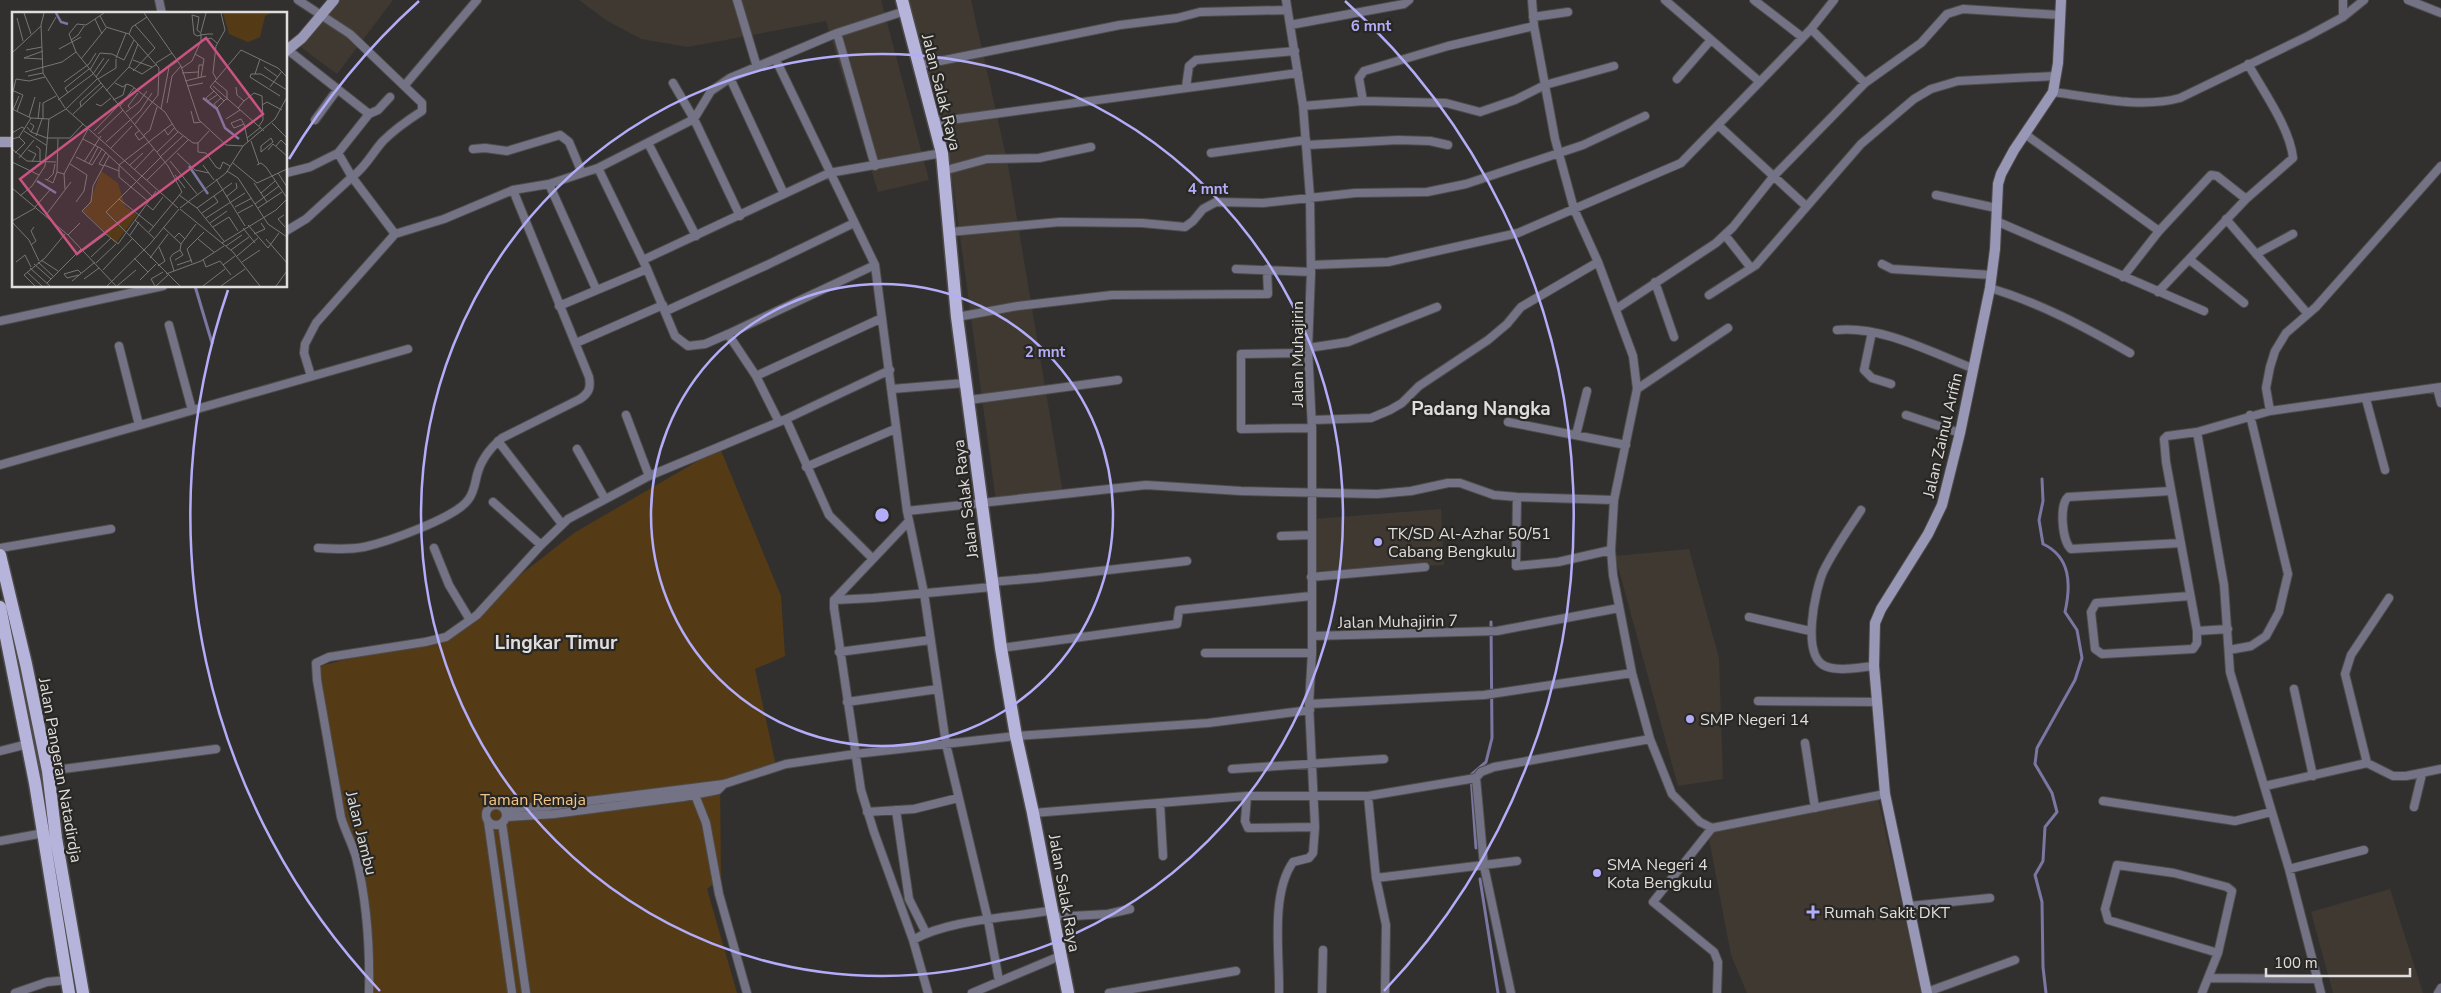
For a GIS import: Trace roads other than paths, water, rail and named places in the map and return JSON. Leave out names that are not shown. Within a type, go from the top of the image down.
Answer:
[{"type":"main road","name":"Jalan Salak Raya","points":[[904,6],[942,153],[957,317],[983,504],[991,584],[1016,736],[1068,993]]},
{"type":"main road","name":"Jalan Pangeran Natadirdja","points":[[0,555],[26,664],[48,771],[56,838],[83,993]]},
{"type":"main road","name":"Jalan Pangeran Natadirdja","points":[[0,607],[44,833],[68,987]]},
{"type":"main road","points":[[28,744],[42,742]]},
{"type":"street","points":[[288,230],[306,219],[367,164],[382,142],[396,128],[422,111],[422,104],[405,85],[350,34],[298,0]]},
{"type":"street","points":[[288,50],[302,38],[334,0]]},
{"type":"street","points":[[405,85],[477,0]]},
{"type":"street","points":[[737,0],[757,67]]},
{"type":"street","name":"Jalan Muhajirin","points":[[1279,993],[1279,908],[1289,868],[1293,862],[1309,858],[1313,853],[1315,827],[1312,795],[1310,707],[1312,653],[1310,577],[1312,420],[1308,351],[1311,269],[1310,197],[1303,106],[1286,0]]},
{"type":"street","points":[[1290,26],[1364,13],[1404,4],[1409,0]]},
{"type":"street","points":[[1532,0],[1534,26],[1545,85],[1559,153],[1574,209],[1598,262],[1633,356],[1637,389],[1614,500],[1611,550],[1619,608],[1632,673],[1650,739],[1672,794],[1700,822],[1712,828],[1885,794]]},
{"type":"street","points":[[1665,0],[1710,41],[1760,82]]},
{"type":"street","points":[[1754,0],[1802,38]]},
{"type":"street","points":[[1236,269],[1311,269],[1388,262],[1431,253],[1448,247],[1518,233],[1681,163],[1811,29],[1834,0]]},
{"type":"street","name":"Jalan Zainul Arifin","points":[[1927,993],[1885,794],[1874,666],[1875,623],[1881,609],[1928,534],[1942,506],[1960,433],[1990,288],[1996,208],[2001,174],[2024,134],[2053,92],[2058,63],[2061,0]]},
{"type":"street","points":[[2343,0],[2343,17]]},
{"type":"street","points":[[2053,92],[2142,102],[2166,102],[2191,94],[2248,64],[2308,36],[2343,17],[2364,0]]},
{"type":"street","points":[[2408,0],[2441,13]]},
{"type":"street","points":[[311,376],[304,353],[305,344],[316,323],[395,234],[444,219],[513,190],[549,184],[598,168],[694,119],[711,92],[730,78],[904,6]]},
{"type":"street","points":[[1616,309],[1688,262],[1725,235],[1773,177],[1864,83],[1921,43],[1952,11],[1963,9],[2060,15]]},
{"type":"street","points":[[920,65],[1120,25],[1177,18],[1200,12],[1287,10]]},
{"type":"street","points":[[1533,17],[1568,12]]},
{"type":"street","points":[[1363,101],[1359,78],[1364,71],[1448,46],[1534,26]]},
{"type":"street","points":[[1811,29],[1864,83]]},
{"type":"street","points":[[837,33],[875,166]]},
{"type":"street","points":[[1677,79],[1710,41]]},
{"type":"street","points":[[1186,87],[1189,66],[1196,60],[1295,51]]},
{"type":"street","points":[[288,52],[369,114]]},
{"type":"street","points":[[776,60],[875,265],[907,511],[924,593],[946,744],[988,920],[999,981]]},
{"type":"street","points":[[2158,292],[2246,199],[2293,158],[2291,146],[2277,116],[2248,64]]},
{"type":"street","points":[[1303,106],[1363,101],[1446,103],[1480,112],[1515,100],[1545,85],[1614,66]]},
{"type":"street","points":[[935,122],[1298,73]]},
{"type":"street","points":[[1709,295],[1751,268],[1844,163],[1884,122],[1914,99],[1931,89],[1958,81],[2055,76]]},
{"type":"street","points":[[730,78],[784,194]]},
{"type":"street","points":[[672,83],[694,119],[740,216]]},
{"type":"street","points":[[315,120],[337,90]]},
{"type":"street","points":[[288,172],[310,167],[338,153],[369,114],[378,110],[390,98]]},
{"type":"street","points":[[950,232],[1060,222],[1142,223],[1185,227],[1203,209],[1216,202],[1263,203],[1354,193],[1427,192],[1466,184],[1559,153],[1605,136],[1645,116]]},
{"type":"street","points":[[1718,125],[1806,206]]},
{"type":"street","points":[[2024,134],[2160,231]]},
{"type":"street","points":[[473,149],[485,148],[507,151],[560,135],[569,142],[582,173]]},
{"type":"street","points":[[1211,153],[1307,143],[1398,140],[1430,141],[1448,145]]},
{"type":"street","points":[[648,143],[696,236]]},
{"type":"street","points":[[943,171],[987,159],[1039,158],[1091,147]]},
{"type":"street","points":[[338,153],[352,177],[395,234]]},
{"type":"street","points":[[643,260],[829,173],[942,153]]},
{"type":"street","points":[[2270,411],[2266,388],[2275,351],[2286,333],[2316,307],[2441,166]]},
{"type":"street","points":[[598,168],[647,268],[675,336],[688,346],[705,344],[875,265]]},
{"type":"street","points":[[2123,277],[2160,231],[2211,175],[2217,176],[2246,199]]},
{"type":"street","points":[[549,184],[596,290]]},
{"type":"street","points":[[318,548],[350,549],[379,543],[425,526],[458,509],[472,494],[481,462],[498,441],[580,399],[588,392],[590,387],[589,377],[513,190]]},
{"type":"street","points":[[1936,195],[1996,208]]},
{"type":"street","points":[[2226,219],[2307,314]]},
{"type":"street","points":[[1996,221],[2204,311]]},
{"type":"street","points":[[576,343],[767,265],[854,223]]},
{"type":"street","points":[[2256,254],[2293,234]]},
{"type":"street","points":[[1725,235],[1751,268]]},
{"type":"street","points":[[2190,260],[2244,303]]},
{"type":"street","points":[[1312,420],[1371,418],[1390,410],[1402,403],[1419,386],[1488,340],[1507,324],[1513,315],[1540,295],[1598,262]]},
{"type":"street","points":[[1882,264],[1892,269],[1992,275]]},
{"type":"street","points":[[560,306],[647,268]]},
{"type":"street","points":[[957,317],[1018,306],[1112,295],[1268,294],[1267,269]]},
{"type":"street","points":[[1655,282],[1674,337]]},
{"type":"street","points":[[0,321],[154,288]]},
{"type":"street","points":[[1990,288],[2022,298],[2065,318],[2130,353]]},
{"type":"street","points":[[1312,428],[1241,430],[1240,354],[1308,351],[1348,342],[1437,307]]},
{"type":"street","points":[[756,376],[882,318]]},
{"type":"street","points":[[169,325],[192,410]]},
{"type":"street","points":[[1637,389],[1728,328]]},
{"type":"street","points":[[1837,330],[1856,328],[1872,332],[1972,368]]},
{"type":"street","points":[[1872,332],[1864,370],[1869,376],[1891,384]]},
{"type":"street","points":[[728,334],[756,376],[782,421],[830,515],[873,560]]},
{"type":"street","points":[[119,346],[139,425]]},
{"type":"street","points":[[0,465],[408,349]]},
{"type":"street","points":[[434,548],[449,585],[470,620],[562,524],[649,476],[782,421],[890,370]]},
{"type":"street","points":[[969,400],[1118,380]]},
{"type":"street","points":[[892,389],[965,383]]},
{"type":"street","points":[[2190,596],[2096,603],[2090,612],[2095,649],[2102,654],[2193,649],[2197,643],[2197,631],[2171,491],[2164,439],[2166,436],[2197,432],[2250,415],[2270,411],[2439,388],[2441,403]]},
{"type":"street","points":[[1576,435],[1587,391]]},
{"type":"street","points":[[2366,399],[2385,470]]},
{"type":"street","points":[[1906,415],[1960,433]]},
{"type":"street","points":[[2228,650],[2251,646],[2266,636],[2279,612],[2288,574],[2250,415]]},
{"type":"street","points":[[626,416],[649,476]]},
{"type":"street","points":[[1508,422],[1626,445]]},
{"type":"street","points":[[806,467],[895,429]]},
{"type":"street","points":[[2197,432],[2224,585],[2230,672],[2289,869],[2321,993]]},
{"type":"street","points":[[498,441],[562,524]]},
{"type":"street","points":[[577,449],[605,499]]},
{"type":"street","points":[[907,511],[1146,485],[1312,493],[1386,493],[1411,492],[1448,483],[1460,483],[1494,495],[1517,498],[1614,500]]},
{"type":"street","points":[[2171,491],[2068,497],[2063,504],[2065,540],[2071,549],[2180,543]]},
{"type":"street","points":[[1517,498],[1516,566],[1558,562],[1611,550]]},
{"type":"street","points":[[493,502],[541,545]]},
{"type":"street","points":[[1861,510],[1823,574],[1810,631],[1816,657],[1823,665],[1836,668],[1874,666]]},
{"type":"street","points":[[909,521],[834,600],[839,652],[855,754],[867,812],[913,940],[928,993]]},
{"type":"street","points":[[0,548],[112,529]]},
{"type":"street","points":[[1281,536],[1311,535]]},
{"type":"street","points":[[834,600],[924,593],[1187,560]]},
{"type":"street","points":[[1310,577],[1425,567]]},
{"type":"street","points":[[1001,648],[1177,624],[1179,610],[1311,596]]},
{"type":"street","points":[[2367,763],[2345,674],[2351,655],[2389,598]]},
{"type":"street","name":"Jalan Muhajirin 7","points":[[1312,636],[1497,632],[1619,608]]},
{"type":"street","points":[[1749,617],[1810,631]]},
{"type":"street","name":"Jalan Jambu","points":[[369,993],[370,955],[362,888],[355,856],[341,817],[315,668],[319,660],[329,656],[437,640],[470,620]]},
{"type":"street","points":[[2197,631],[2228,629]]},
{"type":"street","points":[[839,652],[930,640]]},
{"type":"street","points":[[1205,653],[1312,653]]},
{"type":"street","points":[[488,821],[495,825],[504,816],[549,806],[724,784],[786,764],[855,754],[1016,736],[1208,723],[1310,707],[1498,694],[1632,673]]},
{"type":"street","points":[[847,702],[938,689]]},
{"type":"street","points":[[2294,689],[2312,776]]},
{"type":"street","points":[[1758,701],[1878,702]]},
{"type":"street","points":[[1033,813],[1247,796],[1368,796],[1463,781],[1475,778],[1481,772],[1494,767],[1650,739]]},
{"type":"street","points":[[1805,743],[1815,808]]},
{"type":"street","points":[[0,751],[28,744]]},
{"type":"street","points":[[48,771],[216,749]]},
{"type":"street","points":[[1232,769],[1384,759]]},
{"type":"street","points":[[2265,786],[2367,763],[2393,776],[2422,774],[2441,769]]},
{"type":"street","points":[[2414,807],[2422,774]]},
{"type":"street","points":[[1475,778],[1484,866],[1511,993]]},
{"type":"street","points":[[504,816],[554,814],[695,795],[718,790],[724,784]]},
{"type":"street","points":[[695,795],[706,823],[719,894],[747,993]]},
{"type":"street","points":[[1247,796],[1245,822],[1248,828],[1315,827]]},
{"type":"street","points":[[1368,796],[1376,878],[1386,925],[1385,993]]},
{"type":"street","points":[[867,812],[914,809],[958,798]]},
{"type":"street","points":[[2103,801],[2235,821],[2271,812]]},
{"type":"street","points":[[1160,803],[1163,856]]},
{"type":"street","points":[[512,993],[486,813],[490,807],[498,805],[504,816],[526,993]]},
{"type":"street","points":[[896,810],[909,899],[926,932]]},
{"type":"street","points":[[1712,828],[1654,902],[1714,952],[1718,962],[1717,993]]},
{"type":"street","points":[[0,840],[44,833]]},
{"type":"street","points":[[2289,869],[2364,850]]},
{"type":"street","points":[[1376,878],[1517,861]]},
{"type":"street","points":[[2202,993],[2218,953],[2232,893],[2230,888],[2174,873],[2117,865],[2105,909],[2108,920],[2218,953]]},
{"type":"street","points":[[1910,906],[1990,898]]},
{"type":"street","points":[[913,940],[926,932],[988,920],[1053,914],[1108,914],[1130,909]]},
{"type":"street","points":[[1322,993],[1323,950]]},
{"type":"street","points":[[976,992],[1060,956]]},
{"type":"street","points":[[1927,993],[2016,960]]},
{"type":"street","points":[[1109,993],[1236,970]]},
{"type":"street","points":[[2208,978],[2318,980]]},
{"type":"street","points":[[15,993],[38,985],[68,987]]},
{"type":"street","points":[[2438,993],[2441,988]]},
{"type":"waterway","points":[[196,288],[212,343]]},
{"type":"waterway","points":[[2042,479],[2043,501],[2039,520],[2043,544],[2059,556],[2064,564],[2068,582],[2065,612],[2077,630],[2082,658],[2075,680],[2037,748],[2035,764],[2052,793],[2057,812],[2045,827],[2043,861],[2035,875],[2042,902],[2043,967],[2046,993]]},
{"type":"waterway","points":[[1476,848],[1471,775],[1486,762],[1492,738],[1491,622]]},
{"type":"waterway","points":[[1480,879],[1498,993]]},
{"type":"place","name":"TK/SD Al-Azhar 50/51 Cabang Bengkulu","points":[[1378,542]]},
{"type":"place","name":"SMP Negeri 14","points":[[1690,719]]},
{"type":"place","name":"SMA Negeri 4 Kota Bengkulu","points":[[1597,873]]},
{"type":"place","name":"Rumah Sakit DKT","points":[[1813,912]]},
{"type":"district","name":"Padang Nangka","points":[[1481,408]]},
{"type":"district","name":"Lingkar Timur","points":[[556,642]]},
{"type":"park label","name":"Taman Remaja","points":[[533,799]]}]
